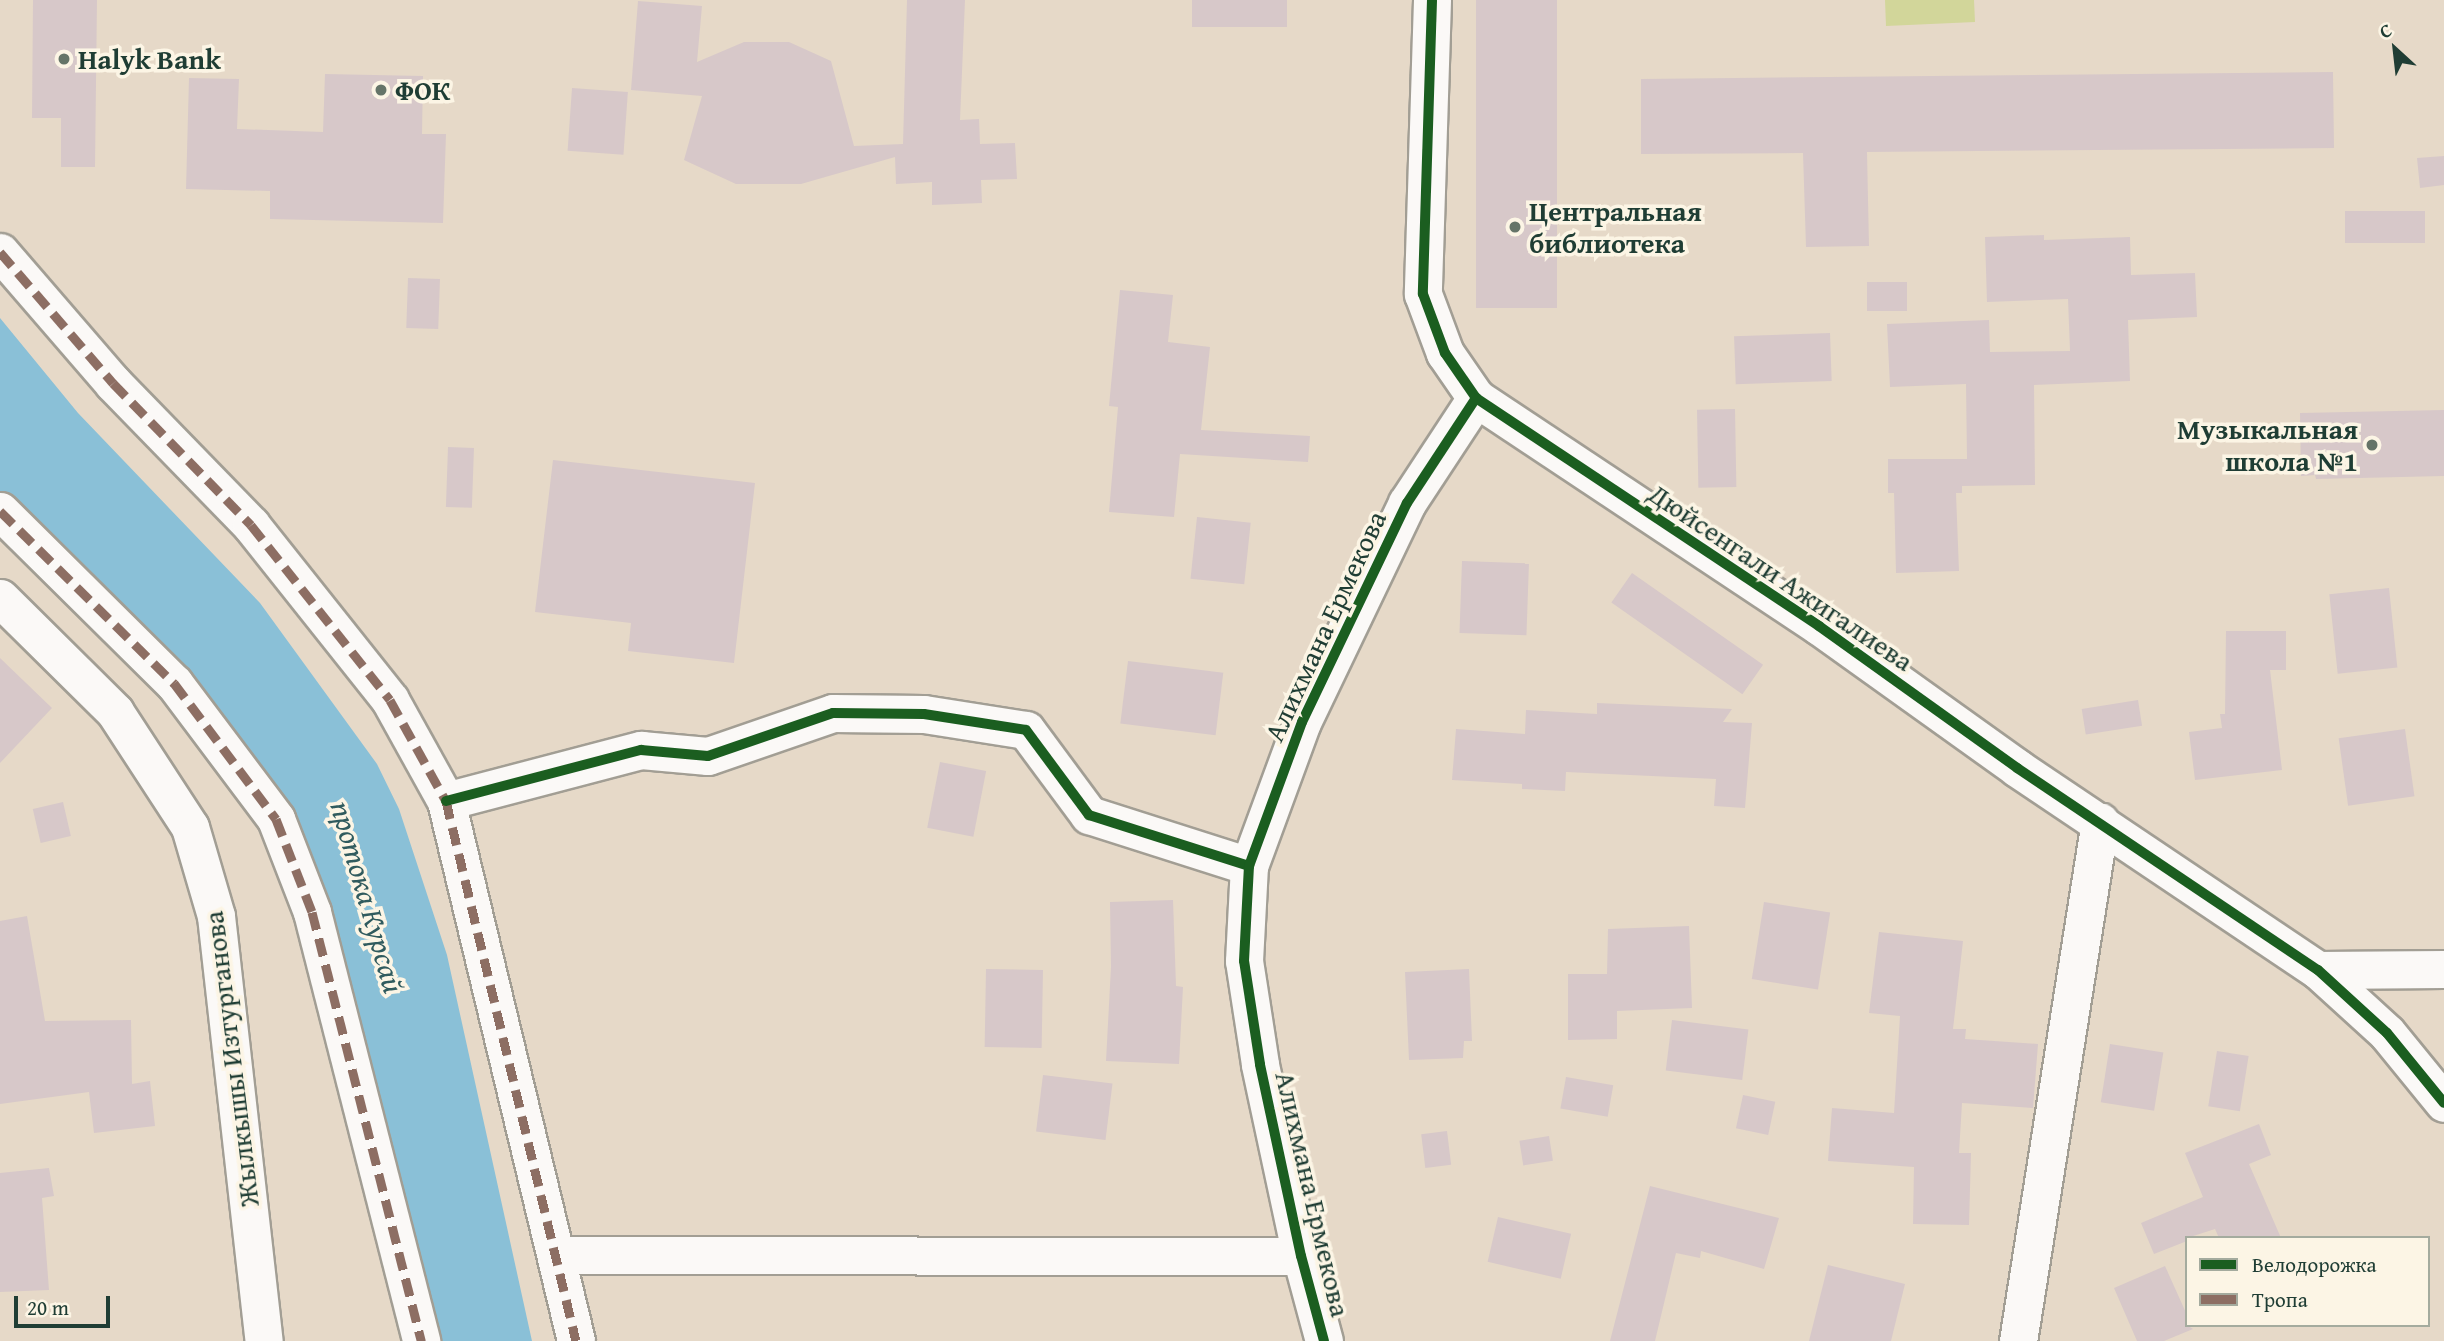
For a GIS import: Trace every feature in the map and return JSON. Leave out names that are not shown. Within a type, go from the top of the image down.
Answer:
[{"type":"street","name":"Дюйсенгали Ажигалиева","points":[[1432,0],[1423,294],[1445,353],[1476,398],[1819,626],[2017,768],[2100,821],[2318,970],[2387,1033],[2444,1103]]},
{"type":"street","points":[[0,252],[113,383],[251,525],[390,700],[446,800],[576,1341]]},
{"type":"street","name":"Алихмана Ермекова","points":[[1324,1341],[1301,1256],[1260,1064],[1244,961],[1249,866],[1302,722],[1406,503],[1476,398]]},
{"type":"street","points":[[0,511],[174,684],[276,819],[312,912],[421,1341]]},
{"type":"street","name":"Жылкышы Изтурганова","points":[[0,598],[115,712],[190,828],[216,916],[264,1341]]},
{"type":"street","points":[[446,800],[641,750],[708,756],[833,713],[924,714],[1026,730],[1088,815],[1249,866]]},
{"type":"street","points":[[2018,1341],[2100,821]]},
{"type":"street","points":[[2318,970],[2444,969]]},
{"type":"street","points":[[557,1255],[1301,1256]]},
{"type":"green space","points":[[1885,0],[1974,0],[1975,22],[1886,26]]},
{"type":"water","name":"протока Курсай","points":[[0,318],[78,413],[260,603],[377,764],[399,809],[447,955],[532,1341],[435,1341],[315,873],[269,778],[149,629],[0,494]]},
{"type":"building","name":"Halyk Bank","points":[[33,0],[97,0],[95,167],[61,167],[61,118],[32,118]]},
{"type":"building","points":[[907,0],[965,0],[960,120],[979,119],[980,144],[1015,143],[1017,179],[981,180],[982,203],[932,205],[932,182],[896,184],[895,157],[801,184],[736,184],[684,160],[702,96],[631,90],[638,1],[702,6],[697,62],[744,42],[789,42],[831,61],[854,146],[903,144]]},
{"type":"building","points":[[1192,0],[1287,0],[1287,27],[1192,27]]},
{"type":"building","points":[[1476,0],[1557,0],[1557,308],[1476,308]]},
{"type":"building","points":[[2333,72],[2334,148],[1867,152],[1869,246],[1806,247],[1803,153],[1641,154],[1641,79]]},
{"type":"building","points":[[325,74],[423,76],[422,134],[446,134],[443,223],[270,219],[270,191],[186,189],[189,78],[239,79],[237,129],[323,132]]},
{"type":"building","points":[[572,88],[628,92],[623,155],[568,151]]},
{"type":"building","points":[[2444,156],[2444,185],[2420,188],[2417,158]]},
{"type":"building","points":[[2345,211],[2425,211],[2425,243],[2345,243]]},
{"type":"building","points":[[2044,235],[2044,240],[2130,237],[2131,275],[2195,273],[2197,317],[2128,320],[2130,381],[2034,385],[2035,485],[1962,486],[1962,493],[1956,493],[1959,571],[1896,573],[1894,493],[1888,493],[1888,459],[1967,459],[1966,384],[1890,387],[1887,324],[1989,320],[1990,352],[2070,351],[2068,299],[1987,302],[1985,237]]},
{"type":"building","points":[[408,278],[440,279],[438,329],[406,328]]},
{"type":"building","points":[[1867,282],[1907,282],[1907,311],[1867,311]]},
{"type":"building","points":[[1120,290],[1173,295],[1168,342],[1210,347],[1201,430],[1310,436],[1308,462],[1180,454],[1174,517],[1109,512],[1118,407],[1109,406]]},
{"type":"building","points":[[1830,333],[1832,381],[1736,384],[1734,336]]},
{"type":"building","points":[[1735,409],[1736,487],[1698,488],[1697,410]]},
{"type":"building","name":"Музыкальная школа №1","points":[[2444,410],[2444,476],[2316,479],[2315,475],[2301,476],[2300,413]]},
{"type":"building","points":[[448,447],[474,448],[472,508],[446,507]]},
{"type":"building","points":[[553,460],[755,483],[734,663],[628,651],[631,623],[535,612]]},
{"type":"building","points":[[1197,517],[1251,523],[1244,584],[1191,579]]},
{"type":"building","points":[[1462,561],[1529,563],[1526,635],[1459,633]]},
{"type":"building","points":[[1632,573],[1763,665],[1742,694],[1611,602]]},
{"type":"building","points":[[2389,588],[2397,668],[2338,674],[2329,594]]},
{"type":"building","points":[[2226,631],[2286,631],[2286,670],[2270,670],[2282,770],[2195,780],[2189,732],[2222,728],[2220,714],[2225,714]]},
{"type":"building","points":[[0,658],[52,708],[0,763]]},
{"type":"building","points":[[1128,661],[1223,673],[1216,735],[1120,724]]},
{"type":"building","points":[[2138,700],[2142,726],[2086,735],[2082,709]]},
{"type":"building","points":[[1597,703],[1732,709],[1723,722],[1752,723],[1745,808],[1714,806],[1716,779],[1566,772],[1565,791],[1522,789],[1522,784],[1452,780],[1456,729],[1525,734],[1526,710],[1597,714]]},
{"type":"building","points":[[2405,729],[2414,796],[2348,806],[2339,738]]},
{"type":"building","points":[[940,762],[986,771],[973,837],[927,828]]},
{"type":"building","points":[[63,802],[71,836],[41,843],[33,809]]},
{"type":"building","points":[[1173,900],[1176,986],[1183,987],[1179,1064],[1106,1061],[1111,967],[1110,902]]},
{"type":"building","points":[[1764,902],[1830,912],[1818,990],[1752,979]]},
{"type":"building","points":[[27,916],[45,1021],[131,1020],[132,1084],[150,1081],[155,1126],[94,1133],[89,1092],[0,1104],[0,921]]},
{"type":"building","points":[[1689,926],[1692,1008],[1617,1011],[1617,1039],[1568,1040],[1568,974],[1607,974],[1608,929]]},
{"type":"building","points":[[1879,932],[1963,941],[1953,1029],[1966,1029],[1965,1039],[2038,1044],[2033,1108],[1962,1103],[1959,1153],[1971,1153],[1969,1225],[1913,1224],[1914,1167],[1828,1161],[1832,1108],[1894,1113],[1900,1016],[1869,1013]]},
{"type":"building","points":[[986,969],[1043,970],[1042,1048],[985,1047]]},
{"type":"building","points":[[1469,969],[1472,1041],[1464,1041],[1463,1058],[1409,1060],[1405,972]]},
{"type":"building","points":[[1672,1020],[1748,1029],[1742,1080],[1666,1071]]},
{"type":"building","points":[[2110,1044],[2163,1052],[2154,1111],[2101,1102]]},
{"type":"building","points":[[2217,1051],[2249,1056],[2240,1111],[2208,1106]]},
{"type":"building","points":[[1043,1075],[1112,1084],[1106,1140],[1036,1132]]},
{"type":"building","points":[[1566,1077],[1613,1085],[1608,1117],[1560,1109]]},
{"type":"building","points":[[1743,1095],[1775,1102],[1768,1135],[1736,1128]]},
{"type":"building","points":[[2259,1124],[2271,1155],[2249,1164],[2280,1236],[2218,1236],[2215,1229],[2185,1236],[2185,1242],[2154,1254],[2141,1223],[2203,1197],[2185,1153]]},
{"type":"building","points":[[1447,1131],[1451,1165],[1425,1168],[1421,1134]]},
{"type":"building","points":[[1549,1136],[1553,1161],[1523,1165],[1519,1141]]},
{"type":"building","points":[[49,1168],[54,1196],[42,1198],[49,1290],[0,1292],[0,1173]]},
{"type":"building","points":[[1650,1186],[1779,1218],[1764,1269],[1701,1251],[1700,1258],[1676,1253],[1655,1341],[1610,1341]]},
{"type":"building","points":[[1498,1217],[1571,1234],[1561,1279],[1488,1262]]},
{"type":"building","points":[[1828,1265],[1905,1284],[1891,1341],[1809,1341]]},
{"type":"building","points":[[2165,1266],[2185,1311],[2185,1327],[2193,1329],[2164,1341],[2137,1341],[2114,1288]]},
{"type":"marked path","points":[[0,252],[113,383],[251,525],[390,700],[446,801],[576,1341]]},
{"type":"marked path","points":[[0,511],[174,683],[276,819],[312,912],[421,1341]]},
{"type":"cycle path","points":[[1432,0],[1423,294],[1445,353],[1476,398],[1819,626],[2017,768],[2318,970],[2387,1033],[2444,1103]]},
{"type":"cycle path","points":[[1324,1341],[1301,1256],[1260,1064],[1244,961],[1249,866],[1302,722],[1407,503],[1476,398]]},
{"type":"cycle path","points":[[446,801],[641,750],[708,756],[833,713],[924,714],[1026,730],[1089,815],[1249,866]]},
{"type":"place","name":"Halyk Bank","points":[[64,59]]},
{"type":"place","name":"ФОК","points":[[381,90]]},
{"type":"place","name":"Центральная библиотека","points":[[1515,227]]},
{"type":"place","name":"Музыкальная школа №1","points":[[2372,445]]}]
